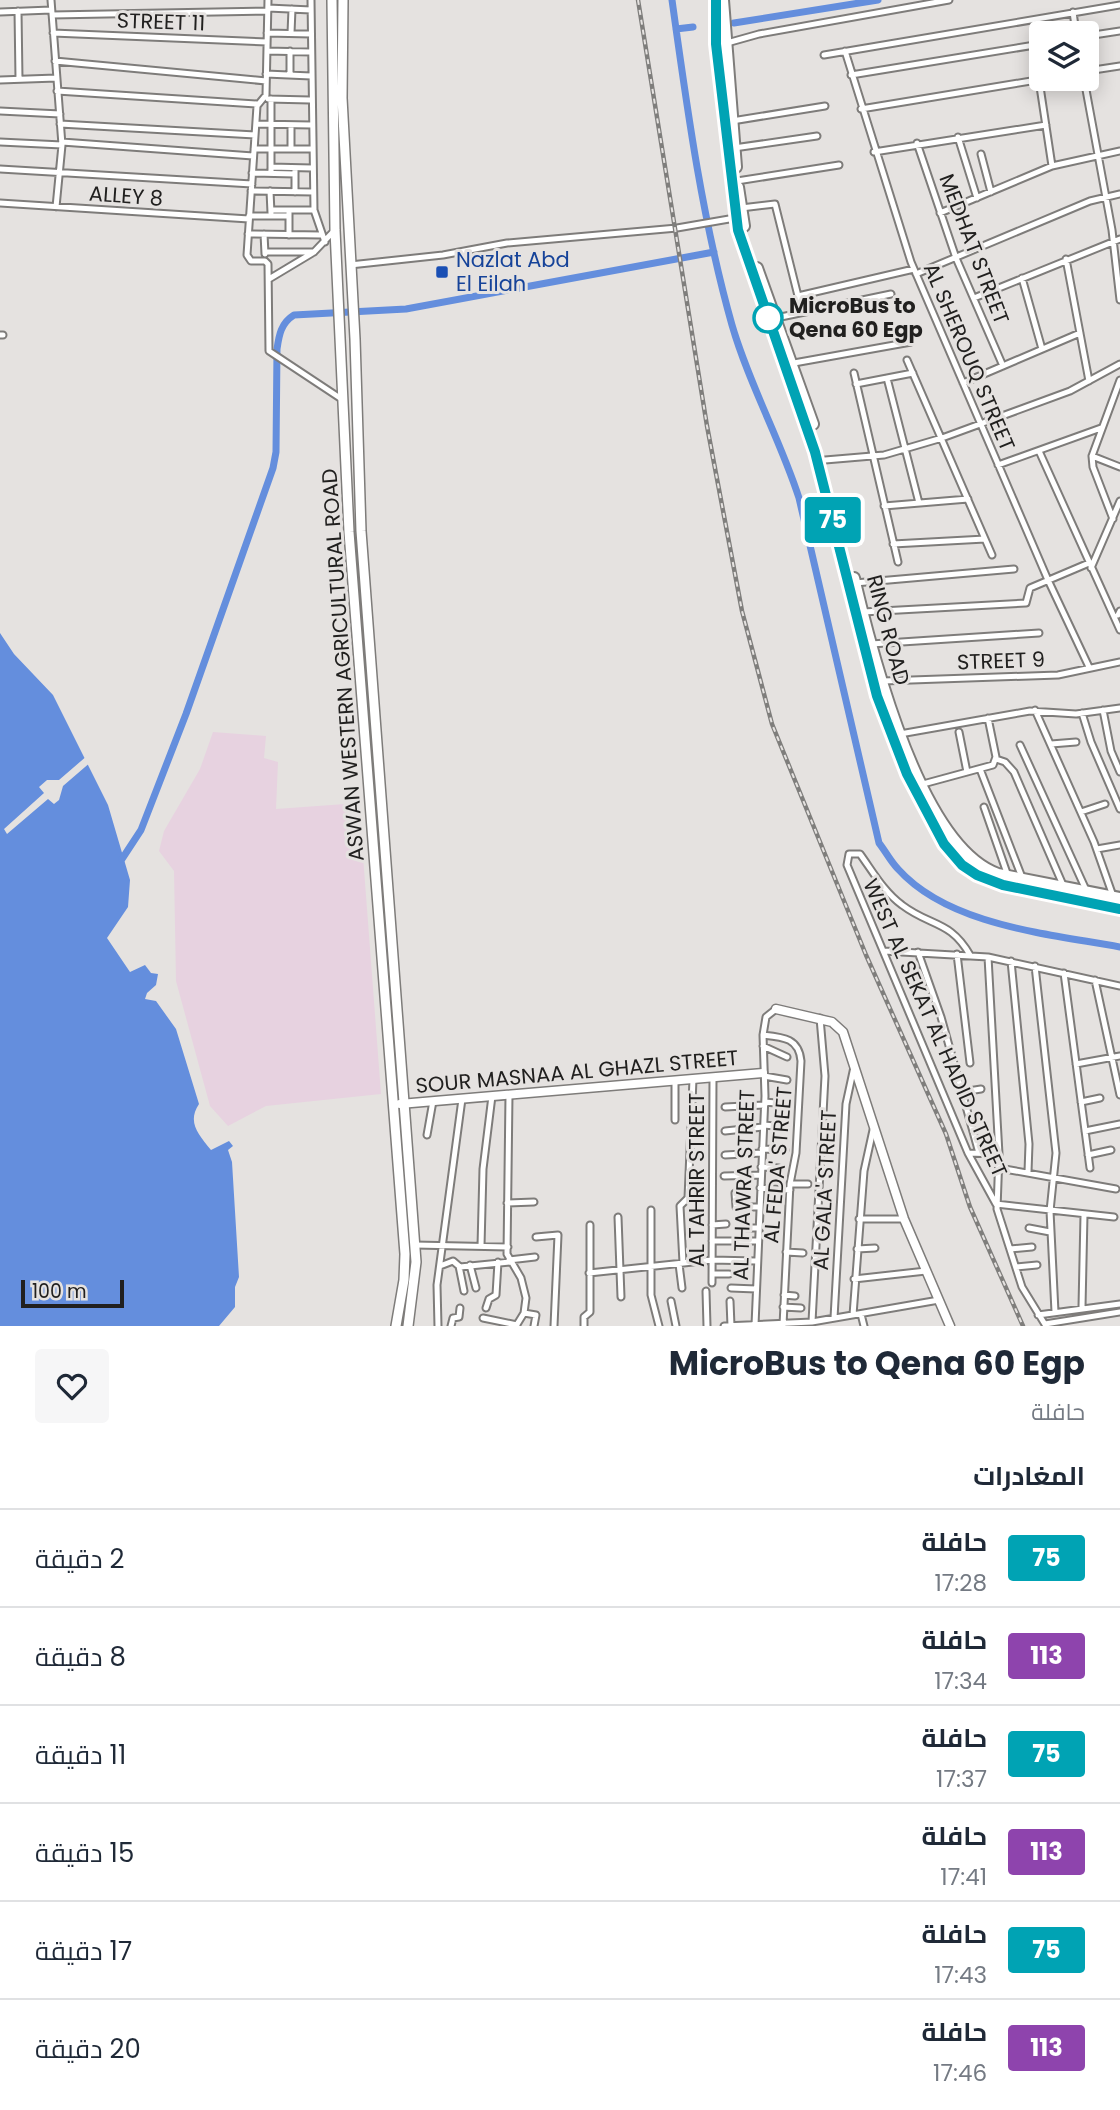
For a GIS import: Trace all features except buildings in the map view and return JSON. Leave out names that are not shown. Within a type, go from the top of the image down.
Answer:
[{"type":"highway","name":"RING ROAD","points":[[716,0],[716,44],[738,213],[783,350],[825,460],[871,644],[900,734],[923,784],[966,855],[981,867],[1023,880],[1117,897]]},
{"type":"highway","name":"RING ROAD","points":[[723,0],[738,213],[776,318],[783,350]]},
{"type":"highway","name":"RING ROAD","points":[[791,368],[818,460],[863,646],[888,728],[910,781],[944,844],[962,865],[994,883],[1120,909]]},
{"type":"main road","name":"ASWAN WESTERN AGRICULTURAL ROAD","points":[[332,0],[335,230],[349,532],[379,944],[415,1245],[416,1281],[408,1326]]},
{"type":"main road","name":"ASWAN WESTERN AGRICULTURAL ROAD","points":[[343,0],[342,90],[355,339],[361,531],[390,943],[398,1104],[404,1280],[396,1326]]},
{"type":"main road","points":[[349,532],[361,531]]},
{"type":"main road","points":[[379,944],[390,943]]},
{"type":"main road","points":[[404,1280],[416,1281]]},
{"type":"street","points":[[51,0],[62,144],[56,207]]},
{"type":"street","points":[[268,0],[266,78],[271,124],[271,170]]},
{"type":"street","points":[[311,0],[310,100],[314,210],[325,242]]},
{"type":"street","points":[[724,44],[759,34],[949,0]]},
{"type":"street","points":[[824,55],[1120,5]]},
{"type":"street","points":[[290,33],[292,9]]},
{"type":"street","points":[[0,12],[311,10]]},
{"type":"street","points":[[18,11],[19,79]]},
{"type":"street","points":[[1073,12],[1074,21]]},
{"type":"street","points":[[1099,34],[1120,31]]},
{"type":"street","name":"STREET 11","points":[[53,33],[267,42]]},
{"type":"street","points":[[267,33],[311,34]]},
{"type":"street","points":[[851,75],[1029,46]]},
{"type":"street","points":[[267,51],[311,52]]},
{"type":"street","points":[[290,51],[290,75]]},
{"type":"street","name":"AL SHEROUQ STREET","points":[[845,51],[874,152],[915,272],[1048,580],[1089,667]]},
{"type":"street","points":[[55,61],[266,78],[311,76]]},
{"type":"street","points":[[1099,69],[1120,66]]},
{"type":"street","points":[[0,80],[56,78]]},
{"type":"street","points":[[861,109],[1029,81]]},
{"type":"street","points":[[57,91],[257,104],[267,99],[310,100]]},
{"type":"street","points":[[1042,91],[1052,166]]},
{"type":"street","points":[[1086,91],[1120,300]]},
{"type":"street","points":[[257,104],[247,257],[253,261],[265,261]]},
{"type":"street","points":[[732,121],[825,106]]},
{"type":"street","points":[[0,111],[60,114]]},
{"type":"street","points":[[60,124],[255,135]]},
{"type":"street","points":[[256,124],[311,125]]},
{"type":"street","points":[[291,125],[291,149]]},
{"type":"street","points":[[874,152],[917,143],[1046,125]]},
{"type":"street","points":[[734,148],[817,136]]},
{"type":"street","points":[[958,137],[977,198]]},
{"type":"street","points":[[0,142],[253,156]]},
{"type":"street","name":"MEDHAT STREET","points":[[917,143],[956,258],[1003,366]]},
{"type":"street","points":[[254,149],[312,149]]},
{"type":"street","points":[[940,213],[1052,166],[1120,151]]},
{"type":"street","points":[[981,154],[991,192]]},
{"type":"street","points":[[737,181],[839,165]]},
{"type":"street","points":[[252,173],[312,168]]},
{"type":"street","points":[[0,169],[252,184]]},
{"type":"street","points":[[295,171],[295,192]]},
{"type":"street","points":[[251,191],[313,192]]},
{"type":"street","points":[[270,191],[271,213]]},
{"type":"street","points":[[798,296],[915,272],[1105,197],[1120,194]]},
{"type":"street","points":[[350,265],[443,255],[530,240],[690,226],[722,220],[771,202],[775,204],[802,312]]},
{"type":"street","name":"ALLEY 8","points":[[0,203],[249,218],[271,213],[314,210]]},
{"type":"street","points":[[289,213],[289,234]]},
{"type":"street","points":[[269,279],[314,252],[335,230]]},
{"type":"street","points":[[248,234],[321,235]]},
{"type":"street","points":[[264,234],[269,279],[267,345],[275,357],[345,402]]},
{"type":"street","points":[[974,298],[1120,239]]},
{"type":"street","points":[[265,252],[314,252]]},
{"type":"street","points":[[1066,259],[1089,381]]},
{"type":"street","points":[[1022,278],[1042,349]]},
{"type":"street","points":[[776,318],[891,294]]},
{"type":"street","points":[[963,383],[1080,333]]},
{"type":"street","points":[[791,368],[911,342]]},
{"type":"street","points":[[907,360],[992,555]]},
{"type":"street","points":[[825,460],[904,450],[942,438],[1089,381],[1120,364]]},
{"type":"street","points":[[854,373],[898,562]]},
{"type":"street","points":[[856,384],[913,373]]},
{"type":"street","points":[[887,378],[919,503]]},
{"type":"street","points":[[1113,519],[1093,467],[1092,456],[1120,380]]},
{"type":"street","points":[[998,465],[1101,428]]},
{"type":"street","points":[[1039,451],[1090,565],[1118,614],[1120,630]]},
{"type":"street","points":[[1092,456],[1120,467]]},
{"type":"street","points":[[884,506],[968,499]]},
{"type":"street","points":[[863,612],[1026,603],[1028,589],[1090,565],[1120,501]]},
{"type":"street","points":[[893,544],[985,539]]},
{"type":"street","points":[[855,583],[1014,569]]},
{"type":"street","points":[[871,644],[1039,634]]},
{"type":"street","name":"STREET 9","points":[[882,681],[1058,675],[1120,662]]},
{"type":"street","points":[[900,734],[1035,710],[1082,713],[1120,708]]},
{"type":"street","points":[[1035,710],[1117,897]]},
{"type":"street","points":[[1103,710],[1111,751],[1119,770]]},
{"type":"street","points":[[1082,713],[1095,754],[1120,809]]},
{"type":"street","points":[[923,784],[993,765],[996,759],[988,718]]},
{"type":"street","points":[[959,732],[967,772]]},
{"type":"street","points":[[1051,744],[1076,742]]},
{"type":"street","points":[[1020,745],[1087,892]]},
{"type":"street","points":[[1111,751],[1120,749]]},
{"type":"street","points":[[996,759],[1009,765],[1014,772],[1065,888]]},
{"type":"street","points":[[980,769],[1023,880]]},
{"type":"street","points":[[1081,812],[1105,804]]},
{"type":"street","points":[[984,807],[1008,876]]},
{"type":"street","points":[[1097,849],[1120,845]]},
{"type":"street","name":"WEST AL SEKAT AL HADID STREET","points":[[970,955],[953,931],[909,910],[890,895],[860,854],[849,854],[847,865],[968,1153],[996,1204]]},
{"type":"street","points":[[884,951],[988,957],[1120,986]]},
{"type":"street","points":[[918,952],[937,1004],[979,1153]]},
{"type":"street","points":[[957,954],[970,1063]]},
{"type":"street","points":[[988,957],[999,1154],[996,1204],[1016,1267],[1027,1296],[1045,1325],[1120,1312]]},
{"type":"street","points":[[1011,961],[1029,1144],[1028,1172]]},
{"type":"street","points":[[1035,966],[1055,1145],[1055,1177],[1050,1211],[1055,1312]]},
{"type":"street","points":[[1064,973],[1090,1168]]},
{"type":"street","points":[[1095,980],[1120,1095]]},
{"type":"street","points":[[776,1009],[832,1022],[843,1032],[904,1219],[950,1326]]},
{"type":"street","name":"AL THAWRA STREET","points":[[756,1325],[757,1228],[765,1103],[763,1035],[766,1017],[776,1009]]},
{"type":"street","points":[[812,1322],[825,1076],[820,1018]]},
{"type":"street","name":"AL FEDA' STREET","points":[[763,1035],[792,1041],[800,1049],[800,1093],[790,1187],[783,1307],[779,1325]]},
{"type":"street","points":[[763,1046],[787,1057]]},
{"type":"street","points":[[1076,1064],[1120,1056]]},
{"type":"street","name":"AL GALA' STREET","points":[[834,1318],[846,1104],[854,1065]]},
{"type":"street","points":[[764,1075],[787,1080]]},
{"type":"street","name":"SOUR MASNAA AL GHAZL STREET","points":[[398,1104],[764,1075]]},
{"type":"street","name":"AL TAHRIR STREET","points":[[712,1283],[713,1078]]},
{"type":"street","points":[[682,1288],[680,1206],[688,1198],[693,1079]]},
{"type":"street","points":[[675,1081],[675,1120]]},
{"type":"street","points":[[962,1092],[981,1089]]},
{"type":"street","points":[[484,1318],[517,1325],[524,1313],[526,1298],[523,1284],[510,1261],[508,1247],[509,1095]]},
{"type":"street","points":[[481,1246],[483,1169],[492,1097]]},
{"type":"street","points":[[1081,1102],[1100,1098]]},
{"type":"street","points":[[438,1326],[436,1293],[462,1099]]},
{"type":"street","points":[[428,1135],[433,1101]]},
{"type":"street","points":[[725,1107],[786,1104]]},
{"type":"street","points":[[1085,1131],[1120,1124]]},
{"type":"street","points":[[725,1131],[764,1126],[785,1127]]},
{"type":"street","points":[[853,1315],[859,1219],[873,1130]]},
{"type":"street","points":[[725,1155],[785,1150]]},
{"type":"street","points":[[1088,1154],[1111,1150]]},
{"type":"street","points":[[968,1153],[999,1154]]},
{"type":"street","points":[[761,1167],[779,1168]]},
{"type":"street","points":[[999,1168],[1116,1188]]},
{"type":"street","points":[[724,1176],[761,1175]]},
{"type":"street","points":[[760,1188],[808,1184]]},
{"type":"street","points":[[735,1193],[736,1208],[758,1207]]},
{"type":"street","points":[[507,1203],[534,1202]]},
{"type":"street","points":[[996,1204],[1114,1217]]},
{"type":"street","points":[[651,1210],[652,1298],[659,1326]]},
{"type":"street","points":[[1082,1307],[1084,1215]]},
{"type":"street","points":[[618,1217],[621,1297]]},
{"type":"street","points":[[859,1219],[904,1219]]},
{"type":"street","points":[[712,1224],[726,1224]]},
{"type":"street","points":[[584,1326],[584,1317],[590,1311],[590,1225]]},
{"type":"street","points":[[746,1228],[757,1228]]},
{"type":"street","points":[[1029,1228],[1050,1232]]},
{"type":"street","points":[[537,1237],[558,1235],[554,1326]]},
{"type":"street","points":[[712,1241],[757,1241]]},
{"type":"street","points":[[415,1245],[508,1247]]},
{"type":"street","points":[[1010,1249],[1032,1247]]},
{"type":"street","points":[[857,1249],[875,1248]]},
{"type":"street","points":[[786,1252],[803,1253]]},
{"type":"street","points":[[459,1266],[535,1257]]},
{"type":"street","points":[[589,1273],[712,1260],[756,1261]]},
{"type":"street","points":[[440,1266],[453,1261],[459,1266],[464,1291]]},
{"type":"street","points":[[486,1308],[489,1299],[496,1295],[498,1262]]},
{"type":"street","points":[[470,1265],[476,1288]]},
{"type":"street","points":[[1016,1267],[1037,1265]]},
{"type":"street","points":[[854,1279],[926,1270]]},
{"type":"street","points":[[712,1274],[729,1274]]},
{"type":"street","points":[[731,1288],[756,1289]]},
{"type":"street","points":[[706,1291],[706,1326]]},
{"type":"street","points":[[783,1295],[795,1296]]},
{"type":"street","points":[[724,1326],[827,1323],[834,1318],[939,1300]]},
{"type":"street","points":[[671,1301],[676,1326]]},
{"type":"street","points":[[730,1301],[731,1326]]},
{"type":"street","points":[[1038,1315],[1120,1304]]},
{"type":"street","points":[[783,1307],[801,1308]]},
{"type":"street","points":[[451,1326],[453,1318],[459,1317],[460,1308]]},
{"type":"street","points":[[524,1313],[536,1315],[534,1326]]},
{"type":"street","points":[[861,1314],[864,1326]]},
{"type":"street","points":[[1083,1317],[1087,1326]]},
{"type":"shaded area","points":[[213,732],[266,736],[264,758],[278,762],[276,809],[359,803],[381,1094],[266,1106],[228,1126],[210,1106],[176,981],[174,871],[159,851],[164,831],[200,769]]},
{"type":"water","points":[[0,633],[14,654],[53,695],[108,805],[130,880],[128,907],[107,938],[130,972],[145,965],[151,973],[158,974],[156,985],[147,993],[145,999],[156,1001],[176,1029],[199,1104],[194,1117],[196,1128],[211,1150],[229,1141],[233,1146],[228,1150],[232,1162],[239,1277],[235,1287],[235,1307],[219,1326],[0,1326]]},
{"type":"pier","points":[[88,755],[92,761],[63,786],[59,800],[54,804],[48,799],[7,834],[4,829],[44,793],[39,787],[47,780],[59,780]]},
{"type":"waterway","points":[[672,0],[696,163],[721,285],[739,347],[799,498],[879,843],[898,869],[919,888],[944,903],[972,915],[1032,932],[1120,947]]},
{"type":"waterway","points":[[734,23],[878,0]]},
{"type":"waterway","points":[[676,29],[693,27]]},
{"type":"waterway","points":[[122,859],[141,830],[186,714],[273,468],[276,452],[277,349],[286,322],[294,315],[406,309],[714,252]]},
{"type":"railway","points":[[638,0],[707,426],[742,611],[772,724],[866,955],[946,1134],[970,1207],[1023,1326]]},
{"type":"bus line","name":"75","points":[[716,0],[716,44],[735,218],[744,252],[815,452],[877,696],[907,774],[944,844],[962,865],[977,875],[1003,885],[1120,909]]},
{"type":"place","name":"Nazlat Abd El Eilah","points":[[442,272]]},
{"type":"place","name":"MicroBus to Qena 60 Egp","points":[[768,318]]}]
